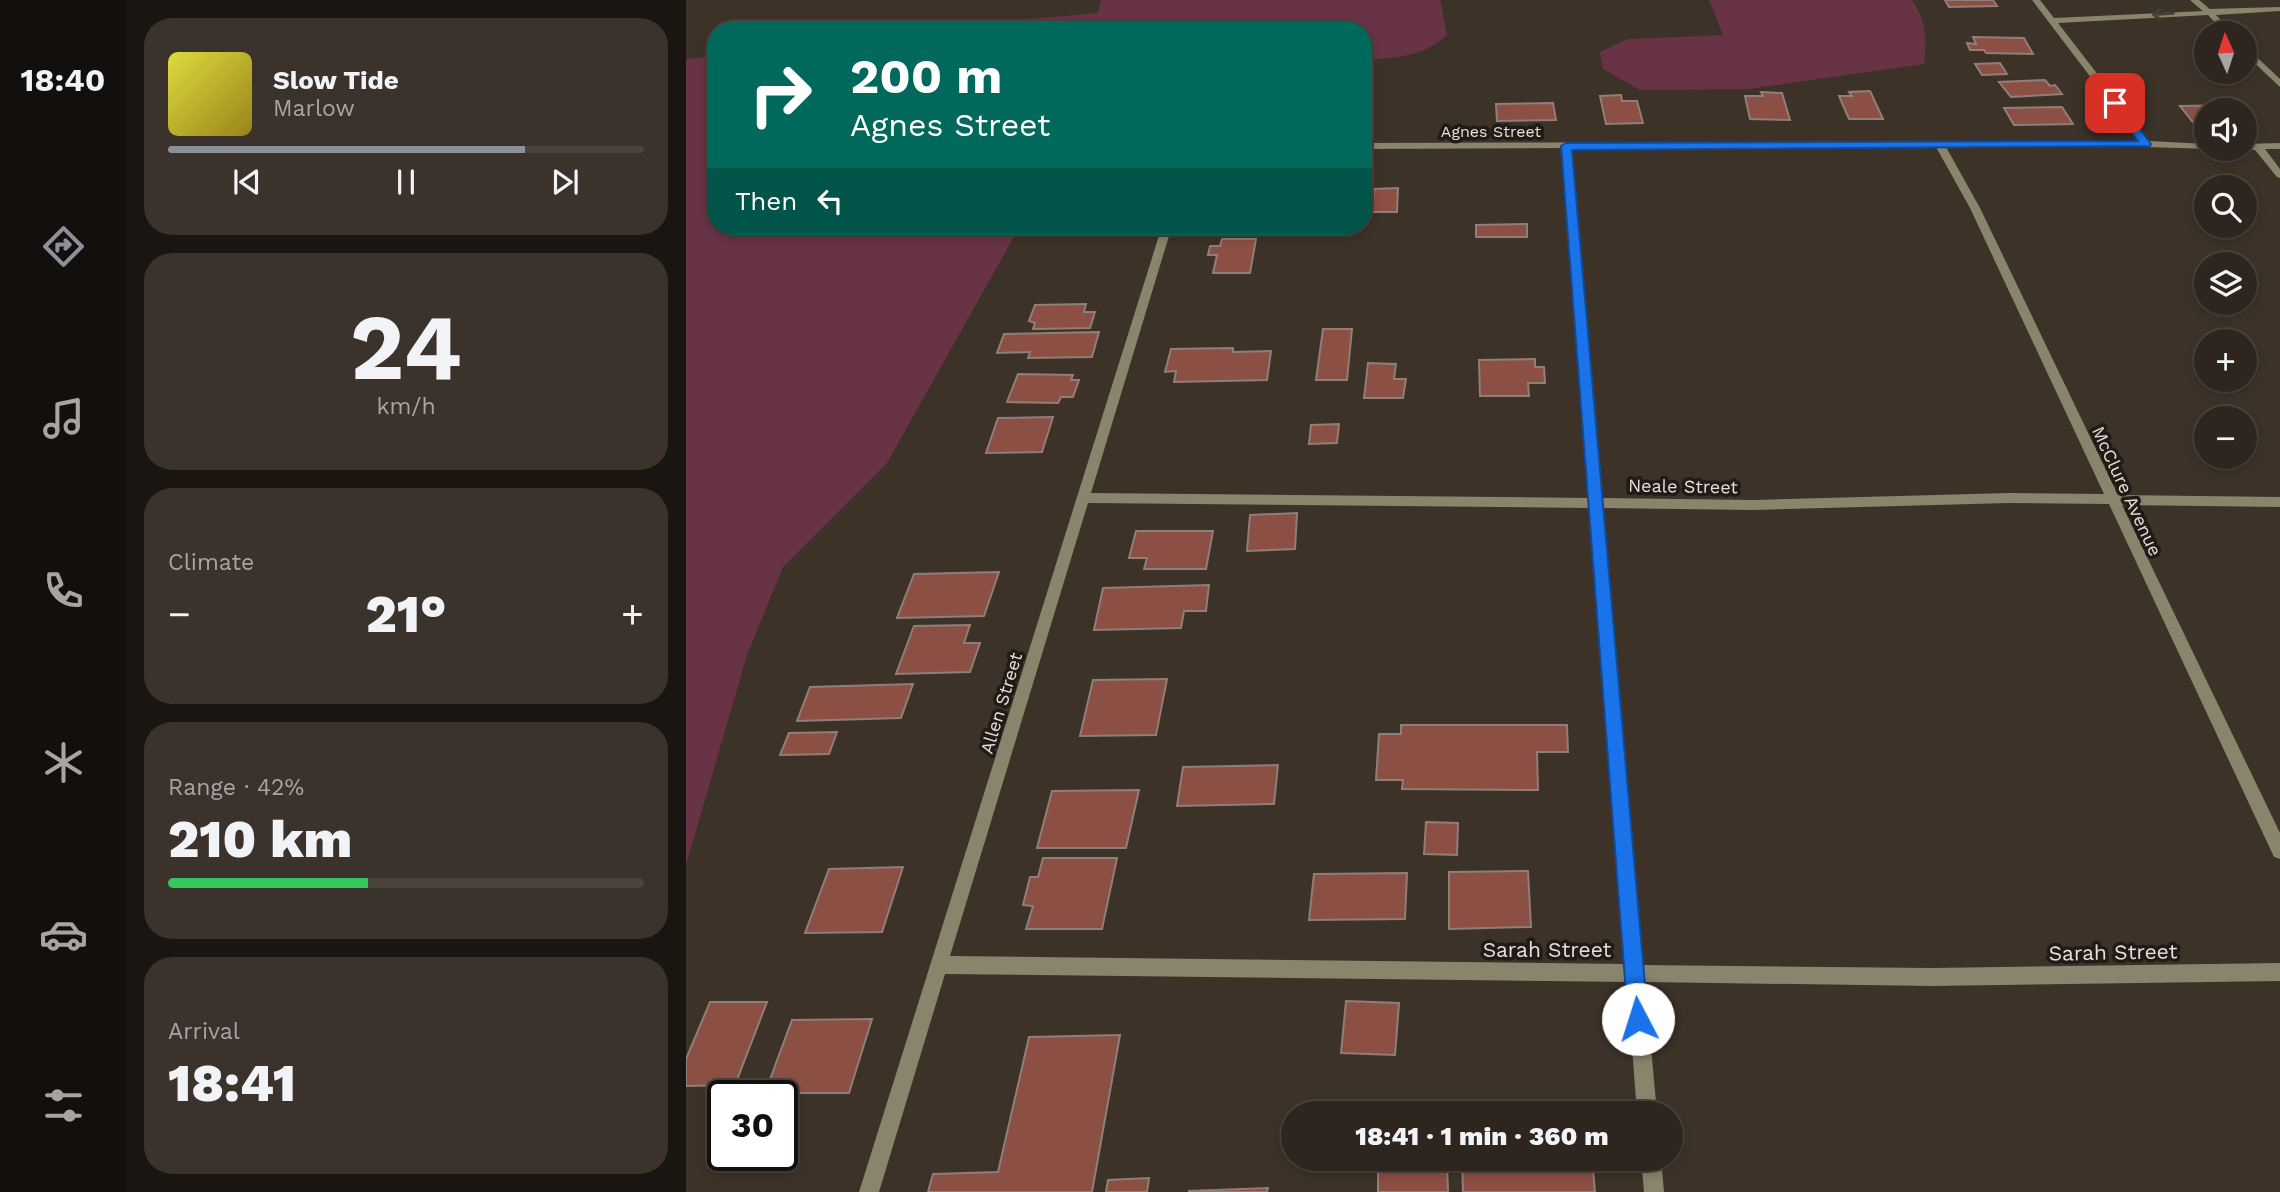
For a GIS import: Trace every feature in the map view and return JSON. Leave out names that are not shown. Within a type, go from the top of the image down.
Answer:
[{"type":"street","points":[[2036,0],[2146,144]]},
{"type":"street","points":[[2194,0],[2218,21]]},
{"type":"street","points":[[2053,21],[2280,9]]},
{"type":"street","points":[[2258,62],[2280,84]]},
{"type":"street","name":"Agnes Street","points":[[1372,146],[1941,147],[2146,144],[2194,146]]},
{"type":"street","points":[[1566,146],[1646,1101]]},
{"type":"street","points":[[2258,147],[2280,146]]},
{"type":"street","name":"McClure Avenue","points":[[1941,147],[1975,208],[2111,500],[2280,851]]},
{"type":"street","points":[[2258,147],[2280,175]]},
{"type":"street","name":"Allen Street","points":[[869,1192],[1164,235]]},
{"type":"street","name":"Neale Street","points":[[1084,498],[1753,505],[2009,498],[2280,502]]},
{"type":"street","name":"Sarah Street","points":[[940,965],[1932,977],[2280,972]]},
{"type":"street","points":[[1652,1171],[1654,1192]]},
{"type":"shaded area","points":[[1101,0],[1440,0],[1447,35],[1418,52],[1372,59],[1372,21],[999,21],[1098,13]]},
{"type":"shaded area","points":[[1709,0],[1912,0],[1924,30],[1924,64],[1748,89],[1640,90],[1603,69],[1600,52],[1628,39],[1723,35]]},
{"type":"shaded area","points":[[707,57],[707,235],[1015,235],[887,463],[783,567],[747,655],[686,865],[686,59]]},
{"type":"building","points":[[1945,0],[1993,0],[1997,6],[1949,7]]},
{"type":"building","points":[[1973,37],[2024,38],[2033,54],[1970,50],[1967,43],[1976,44]]},
{"type":"building","points":[[2000,63],[2007,74],[1982,75],[1975,64]]},
{"type":"building","points":[[2045,80],[2050,86],[2055,85],[2062,94],[2011,97],[1999,82]]},
{"type":"building","points":[[1870,91],[1883,119],[1849,119],[1839,96],[1852,96],[1849,92]]},
{"type":"building","points":[[1761,92],[1782,93],[1790,120],[1750,119],[1745,96],[1763,96]]},
{"type":"building","points":[[1621,95],[1622,101],[1637,101],[1643,123],[1606,124],[1600,96]]},
{"type":"building","points":[[1553,103],[1556,120],[1497,121],[1496,104]]},
{"type":"building","points":[[2180,106],[2194,106],[2194,124]]},
{"type":"building","points":[[2062,107],[2073,124],[2014,125],[2004,108]]},
{"type":"building","points":[[1398,188],[1397,212],[1372,212],[1374,189]]},
{"type":"building","points":[[1527,224],[1527,237],[1476,237],[1476,225]]},
{"type":"building","points":[[1222,239],[1256,239],[1250,273],[1213,273],[1217,255],[1208,255],[1210,246],[1220,246]]},
{"type":"building","points":[[1086,304],[1084,312],[1095,312],[1090,328],[1033,329],[1035,323],[1029,321],[1035,305]]},
{"type":"building","points":[[1323,329],[1352,329],[1347,380],[1316,380]]},
{"type":"building","points":[[1099,332],[1092,357],[1028,358],[1030,352],[997,353],[1004,334]]},
{"type":"building","points":[[1233,348],[1233,352],[1271,351],[1267,380],[1174,382],[1176,371],[1165,372],[1171,349]]},
{"type":"building","points":[[1535,359],[1535,367],[1544,367],[1545,383],[1528,383],[1529,396],[1480,396],[1479,360]]},
{"type":"building","points":[[1368,363],[1396,364],[1394,379],[1406,379],[1403,398],[1364,398]]},
{"type":"building","points":[[1018,374],[1073,375],[1071,380],[1079,380],[1073,397],[1061,397],[1058,403],[1007,402]]},
{"type":"building","points":[[1053,417],[1042,452],[986,453],[998,418]]},
{"type":"building","points":[[1339,424],[1337,443],[1309,444],[1311,425]]},
{"type":"building","points":[[1297,513],[1295,549],[1247,551],[1250,515]]},
{"type":"building","points":[[1136,531],[1213,531],[1206,569],[1144,569],[1147,558],[1129,558]]},
{"type":"building","points":[[999,572],[984,616],[897,618],[914,574]]},
{"type":"building","points":[[1209,585],[1206,611],[1184,611],[1181,628],[1094,630],[1103,588]]},
{"type":"building","points":[[970,625],[964,643],[980,643],[970,672],[896,674],[914,626]]},
{"type":"building","points":[[1167,679],[1156,735],[1080,736],[1093,680]]},
{"type":"building","points":[[913,684],[901,718],[797,721],[810,687]]},
{"type":"building","points":[[1401,725],[1567,725],[1568,752],[1537,752],[1538,790],[1402,789],[1403,780],[1376,780],[1379,734],[1401,734]]},
{"type":"building","points":[[837,732],[829,754],[780,755],[789,733]]},
{"type":"building","points":[[1278,765],[1274,804],[1177,806],[1183,767]]},
{"type":"building","points":[[1139,790],[1126,848],[1037,848],[1052,791]]},
{"type":"building","points":[[1426,822],[1458,823],[1457,855],[1424,854]]},
{"type":"building","points":[[1043,858],[1117,858],[1102,929],[1026,929],[1033,906],[1023,905],[1030,877],[1038,877]]},
{"type":"building","points":[[903,867],[882,932],[805,933],[829,869]]},
{"type":"building","points":[[1528,871],[1531,927],[1449,929],[1449,872]]},
{"type":"building","points":[[1407,873],[1405,919],[1309,920],[1314,874]]},
{"type":"building","points":[[1346,1001],[1399,1003],[1395,1055],[1341,1053]]},
{"type":"building","points":[[710,1002],[767,1002],[737,1080],[707,1080],[707,1086],[686,1086],[686,1059]]},
{"type":"building","points":[[872,1019],[849,1093],[798,1093],[798,1080],[770,1080],[792,1020]]},
{"type":"building","points":[[1120,1035],[1092,1192],[928,1192],[933,1174],[998,1172],[1029,1037]]},
{"type":"building","points":[[1378,1171],[1447,1171],[1448,1192],[1378,1192]]},
{"type":"building","points":[[1462,1171],[1593,1171],[1595,1192],[1463,1192]]},
{"type":"building","points":[[1149,1178],[1147,1192],[1106,1192],[1108,1180]]},
{"type":"building","points":[[1268,1188],[1267,1192],[1189,1192],[1189,1191]]},
{"type":"route","points":[[1638,1019],[1566,146],[1941,147],[2146,144],[2115,103]]}]
